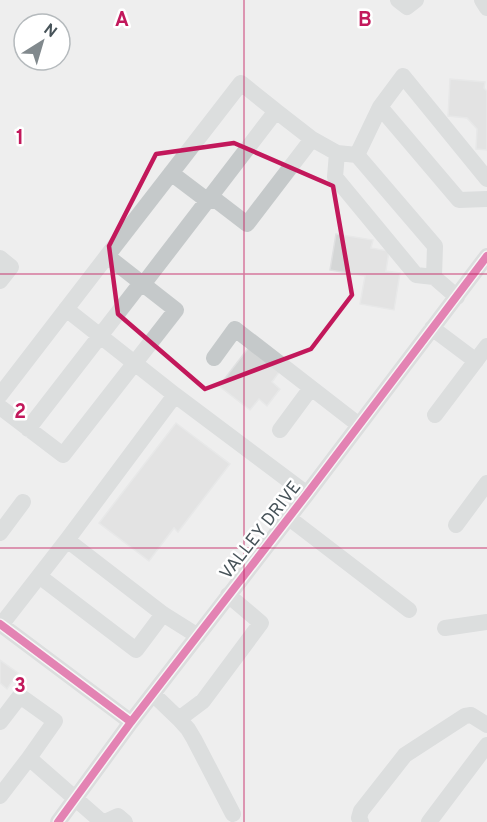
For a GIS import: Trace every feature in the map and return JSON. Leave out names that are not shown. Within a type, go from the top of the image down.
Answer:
[{"type":"street","points":[[398,0],[407,7],[416,0]]},
{"type":"street","points":[[482,0],[487,8]]},
{"type":"street","points":[[357,155],[380,107],[403,76],[487,179]]},
{"type":"street","points":[[0,395],[241,83],[312,139],[337,153],[357,155],[435,246],[434,277]]},
{"type":"street","points":[[380,107],[459,200],[487,199]]},
{"type":"street","points":[[28,429],[276,111]]},
{"type":"street","points":[[171,173],[208,201],[217,201],[247,224],[312,139]]},
{"type":"street","points":[[337,153],[335,177],[416,275],[434,277],[457,297]]},
{"type":"street","points":[[0,407],[63,455],[176,310],[107,256]]},
{"type":"street","name":"VALLEY DRIVE","points":[[58,822],[131,722],[487,256]]},
{"type":"street","points":[[0,258],[11,267],[0,281]]},
{"type":"street","points":[[66,309],[175,395],[307,494]]},
{"type":"street","points":[[214,358],[235,328],[359,425]]},
{"type":"street","points":[[432,328],[476,362]]},
{"type":"street","points":[[435,415],[487,346]]},
{"type":"street","points":[[280,430],[311,388]]},
{"type":"street","points":[[131,722],[0,624],[67,540],[175,395]]},
{"type":"street","points":[[456,525],[487,483]]},
{"type":"street","points":[[0,533],[23,502]]},
{"type":"street","points":[[289,518],[409,610]]},
{"type":"street","points":[[67,540],[163,614],[198,636]]},
{"type":"street","points":[[39,576],[136,650],[163,614]]},
{"type":"street","points":[[179,719],[203,701],[261,623],[228,595]]},
{"type":"street","points":[[445,628],[487,622]]},
{"type":"street","points":[[153,694],[188,729],[233,814]]},
{"type":"street","points":[[0,722],[20,696],[55,721],[0,796]]},
{"type":"street","points":[[362,822],[359,818],[361,811],[405,755],[465,716],[471,715],[487,725]]},
{"type":"street","points":[[429,822],[487,745]]},
{"type":"street","points":[[29,758],[104,822],[118,816],[125,822]]},
{"type":"highlighted area","points":[[234,143],[333,186],[352,295],[311,349],[205,389],[118,314],[109,246],[156,154]]},
{"type":"building","points":[[450,79],[485,82],[487,150],[476,149],[477,129],[467,118],[448,116]]},
{"type":"building","points":[[336,234],[373,240],[371,248],[389,251],[386,271],[400,273],[394,310],[360,304],[365,276],[330,270]]},
{"type":"building","points":[[249,347],[280,371],[272,382],[280,389],[267,406],[259,399],[250,410],[219,386]]},
{"type":"building","points":[[176,423],[230,464],[178,532],[174,528],[149,561],[99,523]]},
{"type":"building","points":[[0,660],[18,673],[7,689],[0,683]]},
{"type":"cycle path","points":[[58,822],[131,722],[487,256]]},
{"type":"cycle path","points":[[0,624],[131,722]]}]
